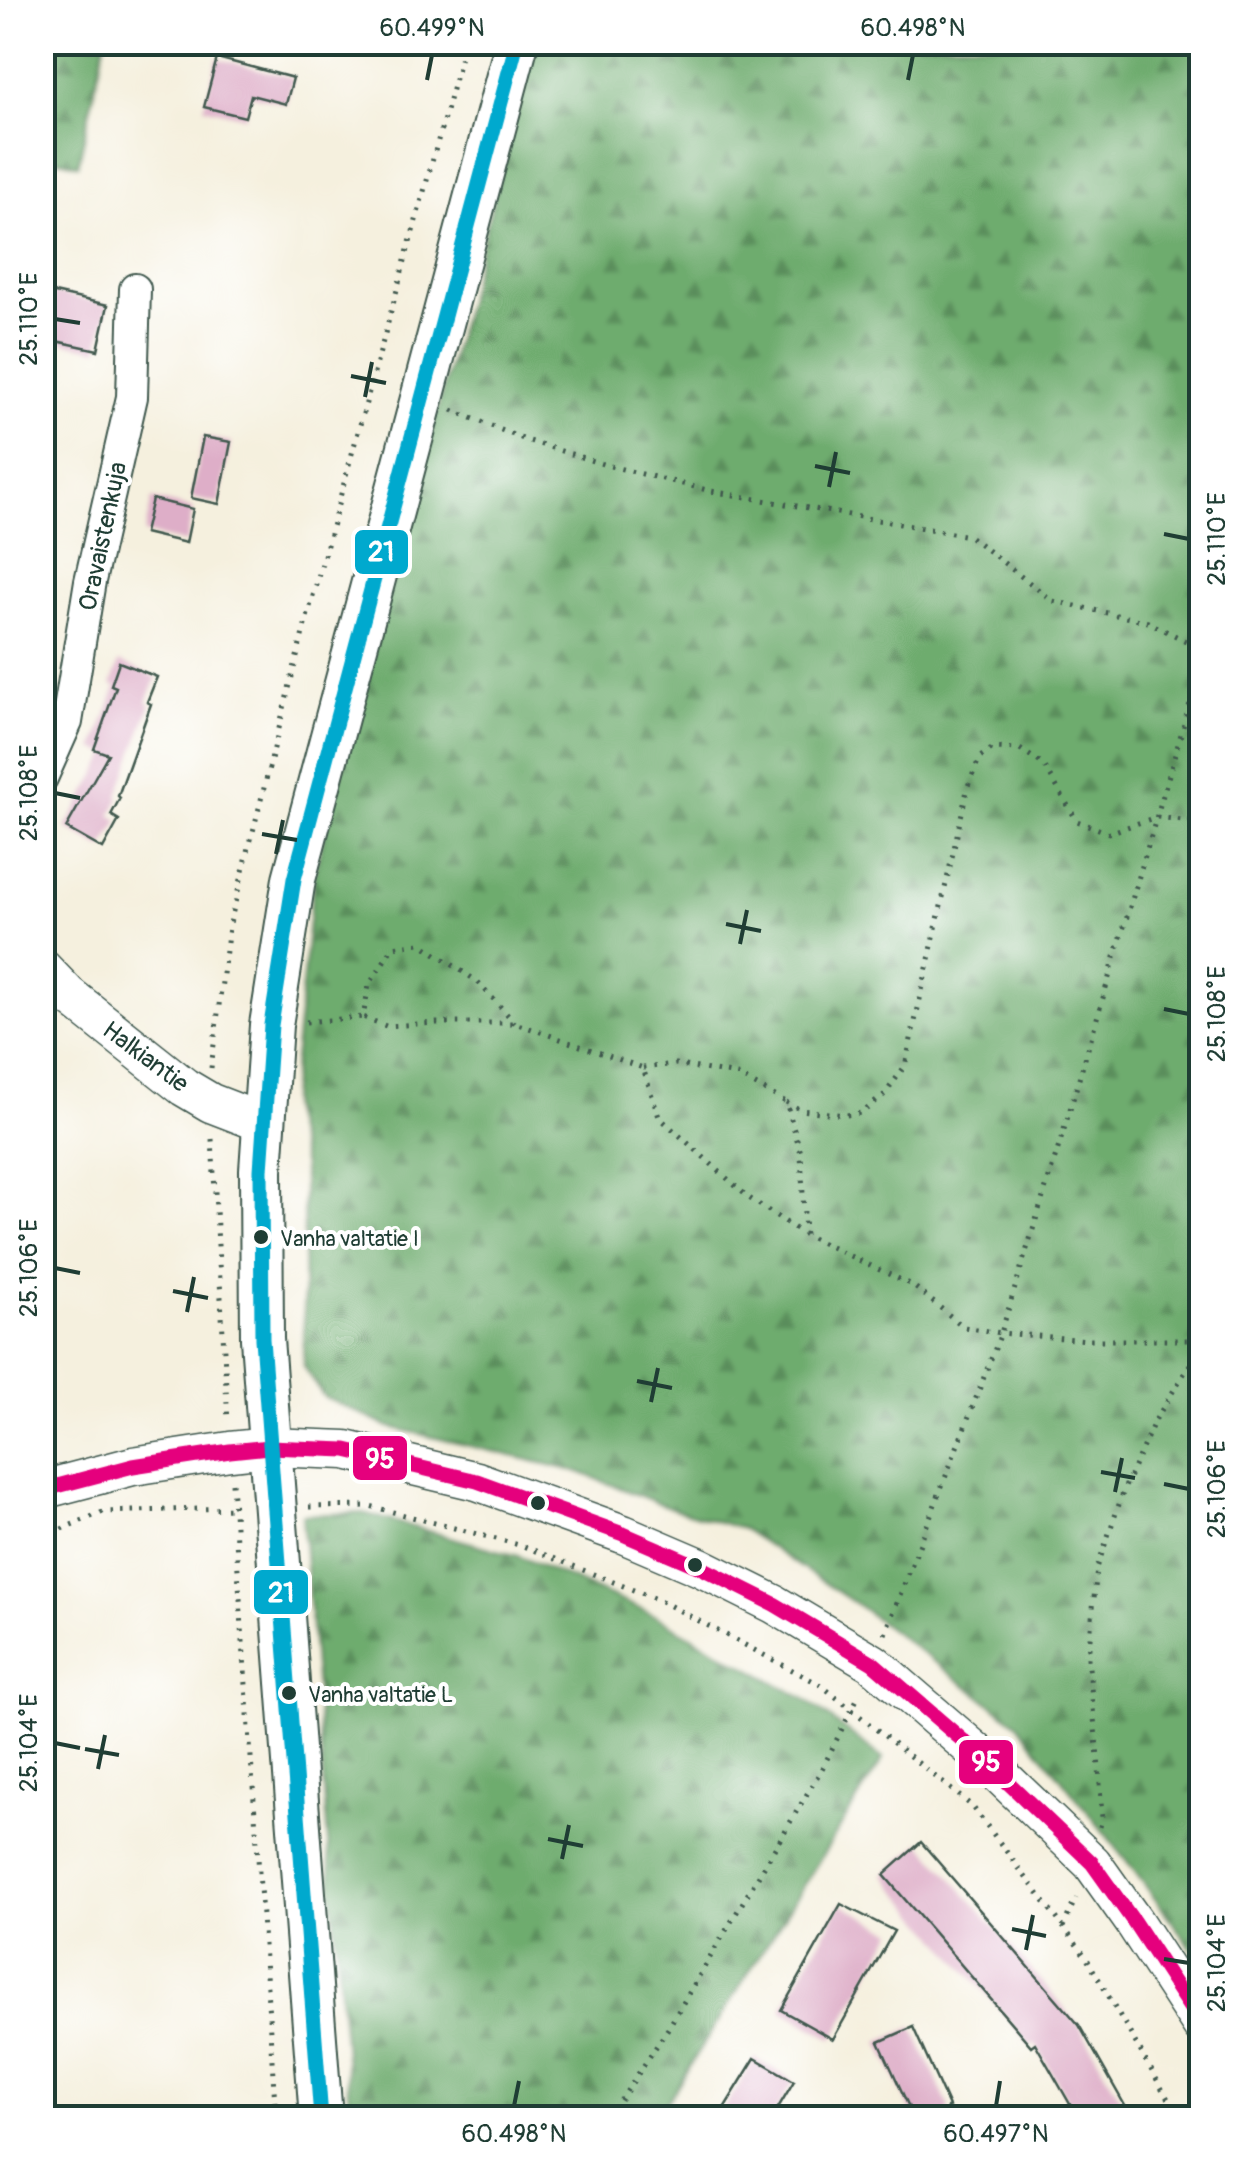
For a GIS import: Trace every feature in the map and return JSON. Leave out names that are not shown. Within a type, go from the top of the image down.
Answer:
[{"type":"main road","points":[[321,2118],[262,1338],[263,1124],[272,1025],[294,878],[517,42]]},
{"type":"street","name":"Oravaistenkuja","points":[[42,778],[67,722],[90,581],[132,397],[136,288]]},
{"type":"street","name":"Halkiantie","points":[[42,968],[68,995],[184,1086],[211,1103],[263,1124]]},
{"type":"street","points":[[42,1490],[133,1466],[270,1447],[346,1450],[495,1488],[624,1534],[700,1567],[774,1604],[873,1664],[975,1750],[1092,1863],[1202,2026]]},
{"type":"path","points":[[421,398],[522,439],[606,465],[711,491],[969,536],[1053,601],[1148,622],[1202,648]]},
{"type":"path","points":[[609,2118],[823,1767],[873,1664],[1001,1333],[1202,663]]},
{"type":"path","points":[[1190,702],[1202,704]]},
{"type":"path","points":[[272,1025],[363,1017],[386,1026],[514,1022],[643,1068],[676,1064],[737,1075],[801,1110],[862,1113],[885,1094],[906,1066],[968,786],[980,757],[994,748],[1020,749],[1044,765],[1077,821],[1109,833],[1156,817],[1202,822]]},
{"type":"path","points":[[363,1017],[369,986],[393,947],[420,943],[478,982],[514,1022]]},
{"type":"path","points":[[643,1068],[659,1117],[749,1198],[805,1236],[912,1285],[964,1327],[1088,1340],[1202,1343],[1154,1422],[1125,1487],[1097,1568],[1088,1658],[1102,1818],[1092,1863],[1063,1926]]},
{"type":"path","points":[[786,1102],[800,1154],[805,1236]]},
{"type":"path","points":[[42,1537],[103,1512],[370,1506],[522,1546],[660,1601],[821,1685],[972,1806],[1086,1957],[1179,2118]]},
{"type":"path","points":[[522,1546],[527,1532]]},
{"type":"green space","points":[[42,43],[105,43],[78,165],[43,155]]},
{"type":"green space","points":[[535,43],[1201,43],[1201,1961],[1018,1724],[856,1604],[743,1529],[674,1509],[579,1472],[386,1426],[323,1396],[304,1366],[303,1167],[289,1107],[314,874]]},
{"type":"green space","points":[[363,1513],[518,1556],[652,1614],[805,1699],[883,1759],[657,2118],[350,2118],[302,1515]]},
{"type":"building","points":[[217,58],[293,78],[286,104],[251,95],[245,117],[204,107]]},
{"type":"building","points":[[50,292],[108,305],[98,350],[42,338]]},
{"type":"building","points":[[203,437],[231,442],[219,504],[191,498]]},
{"type":"building","points":[[152,499],[193,509],[186,543],[144,533]]},
{"type":"building","points":[[119,662],[157,677],[120,798],[111,815],[119,820],[103,849],[66,828],[108,754],[94,749],[116,687],[111,685]]},
{"type":"building","points":[[921,1842],[1079,2025],[1132,2118],[1078,2118],[1035,2043],[1031,2046],[884,1875]]},
{"type":"building","points":[[841,1904],[894,1931],[833,2039],[781,2010]]},
{"type":"building","points":[[913,2027],[953,2118],[914,2118],[879,2042]]},
{"type":"building","points":[[755,2058],[794,2081],[772,2118],[718,2118]]},
{"type":"transit line","name":"21","points":[[321,2118],[262,1339],[261,1170],[271,1025],[294,879],[517,42]]},
{"type":"transit line","name":"95","points":[[42,1490],[133,1466],[230,1451],[269,1447],[346,1450],[477,1481],[623,1534],[700,1567],[774,1604],[873,1663],[975,1751],[1092,1863],[1202,2026]]},
{"type":"place","name":"Vanha valtatie I","points":[[261,1237]]},
{"type":"place","name":"Vanha valtatie L","points":[[289,1693]]}]
